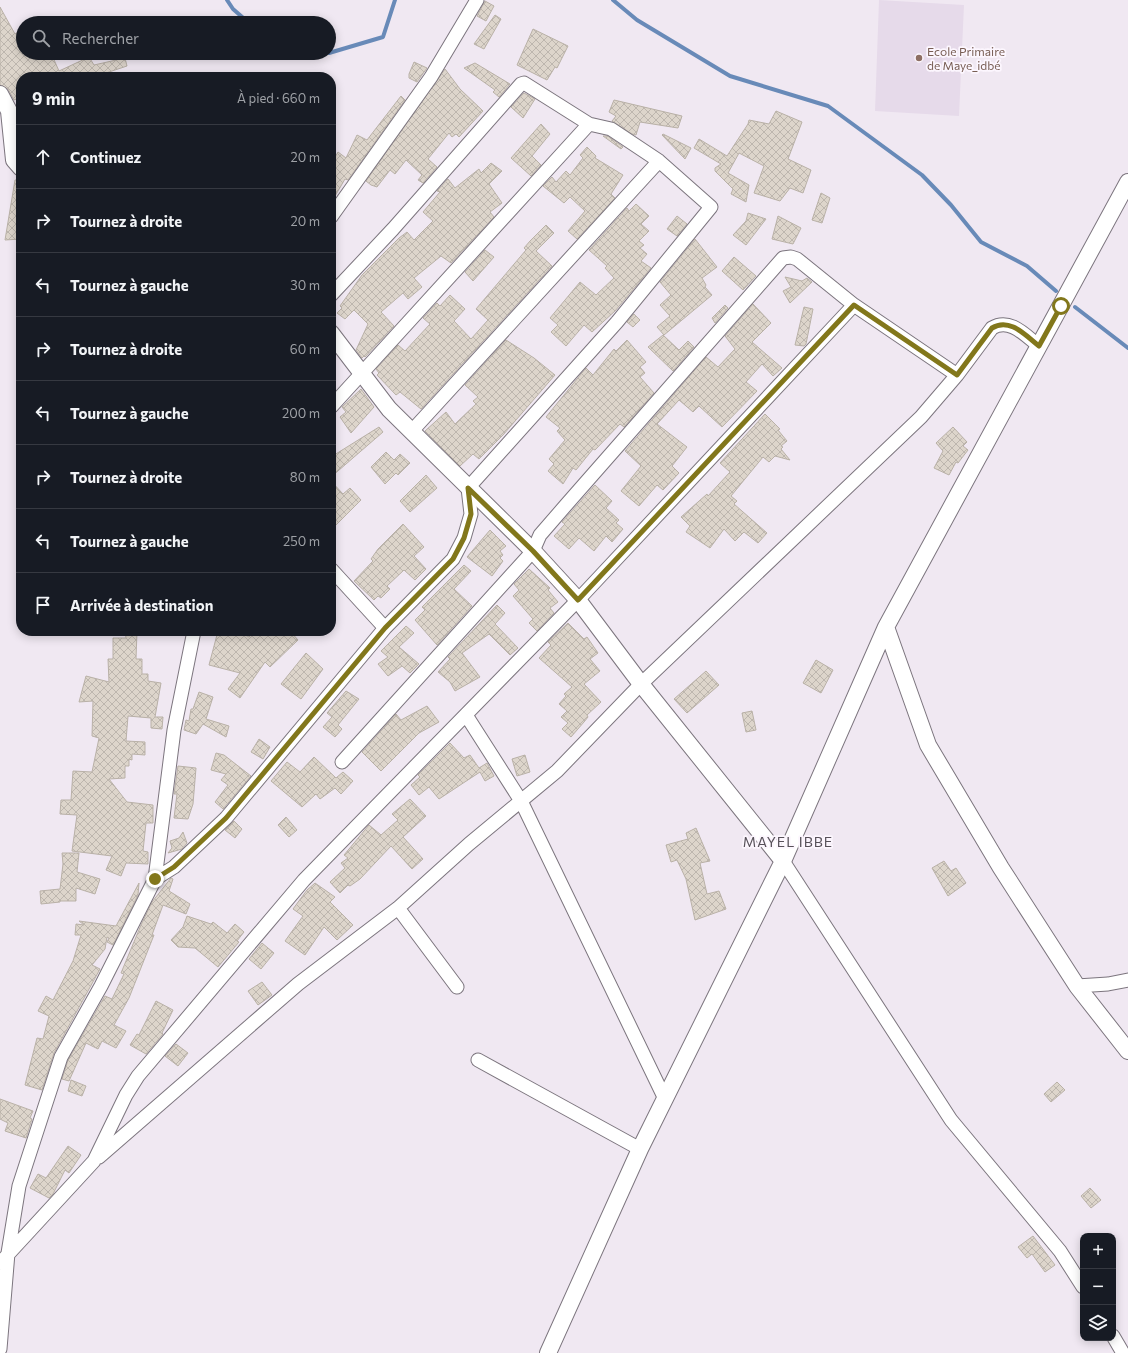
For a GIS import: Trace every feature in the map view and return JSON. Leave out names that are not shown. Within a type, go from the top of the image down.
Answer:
[{"type":"street","points":[[336,210],[431,78],[478,0]]},
{"type":"street","points":[[155,879],[174,867],[226,818],[385,628],[453,559],[464,538],[471,514],[468,488],[617,322],[711,210],[710,205],[659,161],[611,129],[589,124],[524,83],[517,86],[393,229],[336,290]]},
{"type":"street","points":[[0,94],[10,111],[14,160],[16,162]]},
{"type":"street","points":[[336,402],[589,124]]},
{"type":"street","points":[[411,432],[659,161]]},
{"type":"street","points":[[548,1353],[640,1149],[783,861],[886,627],[1128,182]]},
{"type":"street","points":[[342,762],[533,551],[540,535],[783,258],[791,257],[797,259],[854,305],[957,375]]},
{"type":"street","points":[[94,1161],[126,1094],[138,1076],[304,880],[578,600],[854,305]]},
{"type":"street","points":[[0,1263],[94,1161],[298,984],[398,908],[469,844],[557,770],[641,684],[921,417],[957,375],[992,328],[1000,324],[1006,324],[1016,328],[1039,346]]},
{"type":"street","points":[[336,340],[389,409],[533,551],[578,600],[641,684],[783,861],[951,1120],[1060,1251],[1080,1282]]},
{"type":"street","points":[[336,574],[385,628]]},
{"type":"street","points":[[886,627],[928,745],[1001,868],[1077,986],[1128,1051]]},
{"type":"street","points":[[0,1349],[8,1253],[19,1186],[61,1057],[101,986],[155,879],[174,730],[193,636]]},
{"type":"street","points":[[466,715],[521,801],[665,1099]]},
{"type":"street","points":[[398,908],[457,987]]},
{"type":"street","points":[[1077,986],[1108,984],[1128,980]]},
{"type":"street","points":[[478,1060],[640,1149]]},
{"type":"street","points":[[1116,1341],[1123,1353]]},
{"type":"shaded area","name":"Ecole Primaire de Maye_idbé","points":[[879,0],[964,5],[959,116],[875,111]]},
{"type":"building","points":[[485,1],[494,6],[486,21],[477,16]]},
{"type":"building","points":[[0,7],[16,33],[16,60],[54,60],[59,71],[83,60],[91,60],[94,65],[116,60],[126,60],[127,66],[109,72],[16,72],[16,99],[14,100],[8,89],[0,85]]},
{"type":"building","points":[[495,15],[501,19],[484,49],[474,44]]},
{"type":"building","points":[[533,29],[568,46],[557,68],[555,67],[547,80],[517,65]]},
{"type":"building","points":[[414,62],[427,68],[417,82],[409,78]]},
{"type":"building","points":[[475,63],[510,84],[499,97],[493,92],[495,90],[464,68]]},
{"type":"building","points":[[445,69],[460,89],[483,111],[459,137],[456,134],[452,137],[449,133],[428,159],[437,167],[423,183],[418,180],[422,175],[406,160],[395,174],[390,170],[377,187],[371,185],[366,181]]},
{"type":"building","points":[[524,93],[535,99],[523,118],[511,107]]},
{"type":"building","points":[[401,96],[405,100],[348,180],[345,179],[336,194],[336,155],[338,152],[346,158],[357,135],[367,140]]},
{"type":"building","points":[[614,100],[682,116],[678,128],[640,122],[636,135],[632,134],[612,121],[616,116],[609,112]]},
{"type":"building","points":[[776,111],[802,122],[788,159],[811,170],[803,193],[790,188],[780,201],[754,193],[764,166],[739,153],[728,173],[749,185],[746,202],[731,194],[733,189],[715,171],[715,168],[721,164],[694,148],[699,139],[727,156],[748,124],[749,120],[769,124]]},
{"type":"building","points":[[541,124],[550,134],[532,156],[541,165],[531,176],[511,158]]},
{"type":"building","points":[[663,134],[691,148],[685,159],[662,135]]},
{"type":"building","points":[[603,136],[608,136],[623,147],[621,149]]},
{"type":"building","points":[[587,147],[596,156],[595,158],[623,175],[611,194],[615,198],[577,239],[568,231],[585,211],[570,197],[564,203],[543,186],[552,177],[556,182],[566,171],[570,175],[583,158],[580,155]]},
{"type":"building","points":[[491,163],[502,171],[489,184],[502,203],[490,212],[494,217],[451,263],[441,256],[414,278],[422,287],[408,299],[403,293],[381,312],[394,326],[365,357],[364,356],[362,358],[356,350],[368,324],[354,310],[345,319],[337,313],[342,308],[340,306],[362,275],[399,238],[407,232],[414,240],[433,221],[423,212],[440,192],[437,191],[448,179],[455,188],[479,169],[481,173]]},
{"type":"building","points":[[15,180],[16,180],[16,239],[5,240]]},
{"type":"building","points":[[821,193],[830,198],[822,223],[812,220]]},
{"type":"building","points":[[636,204],[649,216],[641,224],[649,231],[639,241],[644,245],[640,248],[647,254],[641,261],[651,268],[615,311],[592,332],[584,325],[566,346],[551,332],[558,325],[550,318],[580,282],[596,295],[614,278],[605,268],[607,266],[589,250],[627,208],[629,211]]},
{"type":"building","points":[[748,213],[766,219],[746,245],[733,235],[746,221]]},
{"type":"building","points":[[677,216],[687,224],[677,236],[667,229]]},
{"type":"building","points":[[778,216],[801,228],[793,244],[772,239]]},
{"type":"building","points":[[546,225],[554,233],[536,251],[552,266],[421,409],[400,392],[396,395],[377,375],[379,373],[376,369],[398,345],[405,351],[430,324],[423,318],[437,303],[440,306],[450,295],[465,309],[454,321],[471,339],[488,320],[476,309],[526,250],[524,248]]},
{"type":"building","points":[[695,239],[717,267],[702,278],[706,285],[705,287],[712,295],[664,335],[657,327],[670,316],[660,305],[671,295],[660,282]]},
{"type":"building","points":[[485,250],[494,257],[473,281],[465,272]]},
{"type":"building","points":[[734,257],[756,276],[743,290],[722,271]]},
{"type":"building","points":[[785,277],[802,281],[807,278],[812,282],[790,303],[783,291],[791,287]]},
{"type":"building","points":[[753,304],[771,323],[752,342],[782,368],[773,376],[762,364],[746,382],[757,391],[722,427],[699,406],[693,412],[679,400],[657,424],[687,447],[672,466],[679,473],[663,490],[657,485],[639,506],[621,491],[641,466],[625,451],[706,357],[718,367],[735,349],[725,336]]},
{"type":"building","points":[[725,305],[728,308],[715,323],[712,318]]},
{"type":"building","points":[[804,307],[813,309],[806,344],[804,346],[795,345]]},
{"type":"building","points":[[634,314],[640,320],[633,327],[627,322]]},
{"type":"building","points":[[663,335],[679,350],[688,341],[694,347],[673,371],[648,347]]},
{"type":"building","points":[[506,340],[534,358],[555,375],[503,435],[479,459],[473,454],[460,466],[425,431],[446,412],[455,424],[476,404],[473,401],[478,397],[465,385]]},
{"type":"building","points":[[627,340],[646,362],[640,367],[645,373],[640,377],[654,393],[624,427],[620,424],[595,450],[593,449],[576,470],[573,468],[563,484],[548,471],[554,464],[549,459],[565,440],[557,431],[560,428],[546,417],[586,368],[593,375],[614,349],[616,351]]},
{"type":"building","points":[[361,389],[374,407],[351,433],[340,417],[346,412],[342,407]]},
{"type":"building","points":[[765,414],[780,429],[778,430],[787,441],[781,446],[783,447],[781,449],[790,460],[775,456],[769,462],[763,457],[731,496],[737,501],[734,504],[767,533],[758,543],[744,532],[735,541],[724,529],[710,548],[686,532],[690,526],[681,517],[707,494],[708,496],[730,472],[720,463]]},
{"type":"building","points":[[379,427],[383,432],[336,473],[336,454]]},
{"type":"building","points":[[953,427],[967,442],[963,446],[968,450],[958,463],[956,462],[949,475],[934,468],[943,451],[936,443]]},
{"type":"building","points":[[386,452],[394,460],[400,454],[410,463],[398,475],[396,473],[385,484],[371,467]]},
{"type":"building","points":[[426,475],[437,488],[410,512],[400,501]]},
{"type":"building","points":[[595,485],[612,501],[606,508],[619,520],[616,523],[623,529],[612,542],[606,536],[594,551],[579,538],[569,549],[554,536],[565,524],[562,522]]},
{"type":"building","points":[[336,486],[343,494],[350,488],[361,500],[336,525]]},
{"type":"building","points":[[403,524],[424,547],[414,556],[426,569],[415,580],[404,570],[387,586],[390,589],[381,598],[378,596],[374,600],[354,581],[373,561],[371,559],[378,549]]},
{"type":"building","points":[[490,530],[506,546],[500,551],[503,555],[500,558],[503,561],[492,576],[467,557]]},
{"type":"building","points":[[464,565],[471,571],[454,589],[472,606],[437,645],[415,620],[425,610],[422,607]]},
{"type":"building","points":[[529,569],[550,588],[548,590],[558,602],[550,608],[554,613],[537,631],[529,623],[533,619],[513,596],[519,590],[514,584]]},
{"type":"building","points":[[497,605],[505,613],[495,624],[518,648],[510,655],[489,634],[462,653],[480,677],[455,691],[450,682],[438,672],[450,659],[448,657]]},
{"type":"building","points":[[568,623],[584,639],[587,637],[598,653],[590,659],[600,671],[584,684],[601,702],[587,715],[588,717],[571,737],[562,729],[568,723],[561,717],[567,711],[559,704],[566,696],[564,694],[572,687],[539,658],[551,645],[548,642]]},
{"type":"building","points":[[406,626],[414,633],[399,647],[419,664],[410,673],[402,666],[388,676],[378,664],[388,657],[381,651]]},
{"type":"building","points":[[126,636],[137,636],[136,659],[142,659],[142,674],[148,674],[148,681],[161,683],[155,717],[163,717],[162,729],[151,728],[151,718],[128,716],[126,741],[145,742],[145,755],[132,754],[132,760],[129,759],[129,766],[125,766],[125,778],[109,779],[127,802],[153,805],[153,823],[146,823],[143,851],[148,852],[148,864],[126,863],[121,876],[106,870],[112,856],[72,851],[77,815],[60,814],[61,800],[71,800],[73,771],[92,772],[99,738],[92,736],[93,701],[79,702],[86,676],[109,682],[108,659],[113,659],[113,638],[126,638]]},
{"type":"building","points":[[217,636],[294,636],[298,640],[270,667],[265,662],[240,698],[228,689],[240,673],[209,665]]},
{"type":"building","points":[[306,653],[323,669],[301,699],[281,684]]},
{"type":"building","points":[[816,660],[833,670],[821,693],[803,683]]},
{"type":"building","points":[[706,671],[719,685],[687,713],[674,699]]},
{"type":"building","points":[[346,691],[359,699],[338,725],[342,729],[335,737],[323,727],[332,717],[327,713]]},
{"type":"building","points":[[199,692],[213,697],[206,719],[229,726],[226,737],[203,724],[196,734],[184,730],[186,720],[189,721],[191,709],[193,709]]},
{"type":"building","points":[[427,706],[439,722],[419,733],[381,771],[362,752],[396,714],[401,720]]},
{"type":"building","points":[[752,711],[756,730],[746,732],[742,713]]},
{"type":"building","points":[[259,739],[270,747],[263,759],[251,752]]},
{"type":"building","points":[[450,743],[464,758],[470,755],[479,768],[487,763],[494,776],[485,781],[480,772],[439,799],[429,787],[419,795],[411,785],[420,777],[418,775]]},
{"type":"building","points":[[216,753],[224,755],[251,776],[223,809],[215,802],[228,785],[221,780],[226,774],[211,770]]},
{"type":"building","points":[[525,755],[530,772],[517,776],[512,759]]},
{"type":"building","points":[[314,757],[336,778],[343,772],[353,781],[341,794],[335,788],[320,799],[316,794],[302,807],[271,781],[287,762],[300,772]]},
{"type":"building","points":[[178,766],[196,768],[193,804],[188,819],[174,818],[177,794],[174,794]]},
{"type":"building","points":[[410,799],[426,816],[403,837],[423,859],[412,869],[391,846],[360,879],[350,886],[348,885],[340,893],[330,882],[345,868],[341,863],[348,858],[344,855],[369,825],[381,835],[398,820],[392,814]]},
{"type":"building","points":[[286,817],[297,830],[289,837],[278,825]]},
{"type":"building","points":[[234,821],[242,829],[235,838],[225,830]]},
{"type":"building","points":[[696,828],[710,861],[700,863],[707,894],[719,891],[726,909],[695,920],[686,879],[677,860],[671,862],[666,845],[688,839],[686,833]]},
{"type":"building","points":[[183,832],[187,843],[182,849],[168,853],[172,848],[170,841],[179,838]]},
{"type":"building","points":[[62,853],[79,853],[77,872],[100,879],[95,894],[76,888],[76,901],[60,901],[41,904],[40,891],[60,889],[63,864]]},
{"type":"building","points":[[944,861],[951,871],[956,868],[966,883],[948,896],[932,868]]},
{"type":"building","points":[[171,878],[173,879],[169,891],[190,904],[186,914],[163,905],[152,935],[154,935],[129,998],[114,1025],[126,1031],[116,1048],[102,1041],[98,1049],[86,1043],[69,1081],[62,1079],[68,1060],[105,996],[112,999],[124,974],[121,973],[152,902]]},
{"type":"building","points":[[139,883],[138,895],[113,945],[107,942],[109,938],[107,937],[105,949],[92,965],[100,969],[54,1053],[42,1090],[25,1085],[37,1038],[43,1039],[49,1016],[38,1011],[46,996],[53,1000],[73,961],[81,935],[75,935],[76,924],[84,925],[79,921],[116,926]]},
{"type":"building","points":[[315,883],[335,897],[330,902],[353,925],[337,940],[324,927],[305,955],[285,941],[303,916],[293,909],[307,890]]},
{"type":"building","points":[[187,916],[211,924],[213,922],[227,933],[235,924],[244,932],[237,941],[239,942],[218,967],[195,948],[178,947],[171,940],[183,927]]},
{"type":"building","points":[[262,943],[274,953],[261,969],[249,959]]},
{"type":"building","points":[[262,982],[272,995],[258,1005],[248,991]]},
{"type":"building","points":[[156,1001],[173,1010],[162,1033],[163,1034],[146,1054],[130,1045],[137,1034],[139,1035]]},
{"type":"building","points":[[176,1044],[188,1053],[178,1066],[165,1056]]},
{"type":"building","points":[[71,1080],[86,1086],[82,1096],[68,1091]]},
{"type":"building","points":[[1057,1082],[1065,1090],[1051,1102],[1044,1094]]},
{"type":"building","points":[[0,1099],[33,1111],[26,1138],[5,1131],[8,1123],[0,1119]]},
{"type":"building","points":[[68,1146],[81,1155],[69,1173],[65,1170],[53,1194],[49,1198],[30,1188],[38,1174],[46,1178]]},
{"type":"building","points":[[1090,1188],[1101,1200],[1091,1208],[1081,1196]]},
{"type":"building","points":[[1033,1236],[1055,1265],[1045,1272],[1032,1254],[1027,1258],[1018,1247]]},
{"type":"waterway","points":[[227,0],[233,9],[241,16]]},
{"type":"waterway","points":[[336,51],[383,37],[395,0]]},
{"type":"waterway","points":[[613,0],[637,20],[730,76],[828,106],[922,175],[951,205],[981,242],[1027,266],[1056,291]]},
{"type":"waterway","points":[[1075,307],[1128,348]]},
{"type":"place","name":"Ecole Primaire de Maye_idbé","points":[[919,58]]},
{"type":"district","name":"MAYEL IBBE","points":[[788,841]]},
{"type":"route","points":[[155,879],[174,867],[226,818],[385,628],[453,559],[464,538],[471,514],[468,488],[533,551],[578,600],[854,305],[957,375],[992,328],[1000,324],[1006,324],[1016,328],[1039,346],[1061,306]]}]
